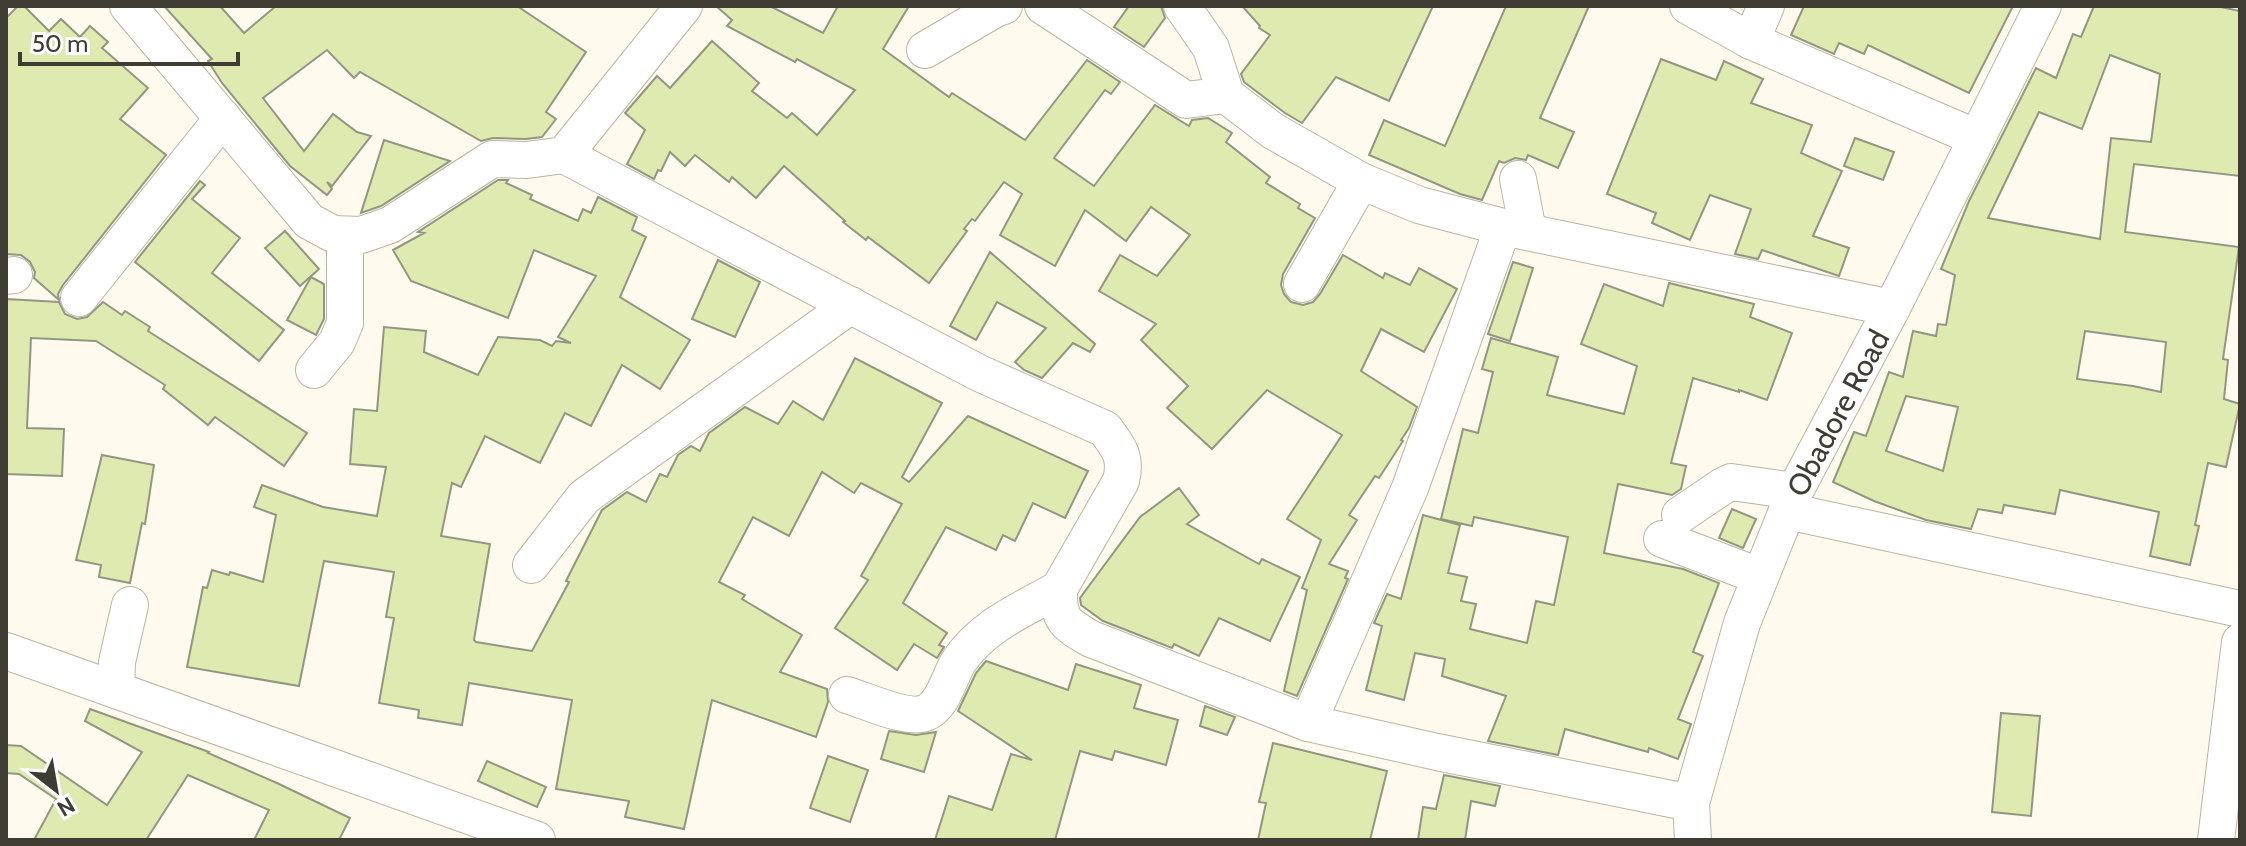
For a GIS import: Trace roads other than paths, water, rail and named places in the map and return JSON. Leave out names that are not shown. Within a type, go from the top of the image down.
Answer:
[{"type":"street","points":[[128,6],[309,221],[333,234],[361,235],[390,225],[492,159],[527,160],[564,155],[979,373],[1105,429],[1117,446],[1125,466],[1121,481],[1059,589],[1059,610],[1070,626],[1091,639],[1308,723],[1691,803]]},
{"type":"street","points":[[564,155],[684,6]]},
{"type":"street","points":[[925,50],[1004,6]]},
{"type":"street","points":[[1043,6],[1186,100],[1226,95]]},
{"type":"street","points":[[1182,6],[1211,48],[1226,95],[1273,131],[1361,181],[1419,205],[1515,229],[1892,308]]},
{"type":"street","points":[[1688,6],[1751,41],[1977,138]]},
{"type":"street","points":[[1751,41],[1766,6]]},
{"type":"street","name":"Obadore Road","points":[[1693,840],[1691,803],[1742,623],[1759,576],[1791,501],[1892,308],[2043,6]]},
{"type":"street","points":[[79,298],[223,118]]},
{"type":"street","points":[[1308,723],[1410,488],[1515,229],[1518,179]]},
{"type":"street","points":[[1302,284],[1361,181]]},
{"type":"street","points":[[314,370],[337,342],[345,323],[345,235]]},
{"type":"street","points":[[531,565],[584,497],[851,305]]},
{"type":"street","points":[[1759,576],[1671,527],[1731,482],[1791,501],[2240,609]]},
{"type":"street","points":[[847,695],[910,715],[928,712],[940,699],[959,662],[986,630],[1059,589]]},
{"type":"street","points":[[116,690],[117,662],[130,605]]},
{"type":"street","points":[[2216,840],[2240,642]]},
{"type":"street","points":[[6,651],[537,840]]}]
